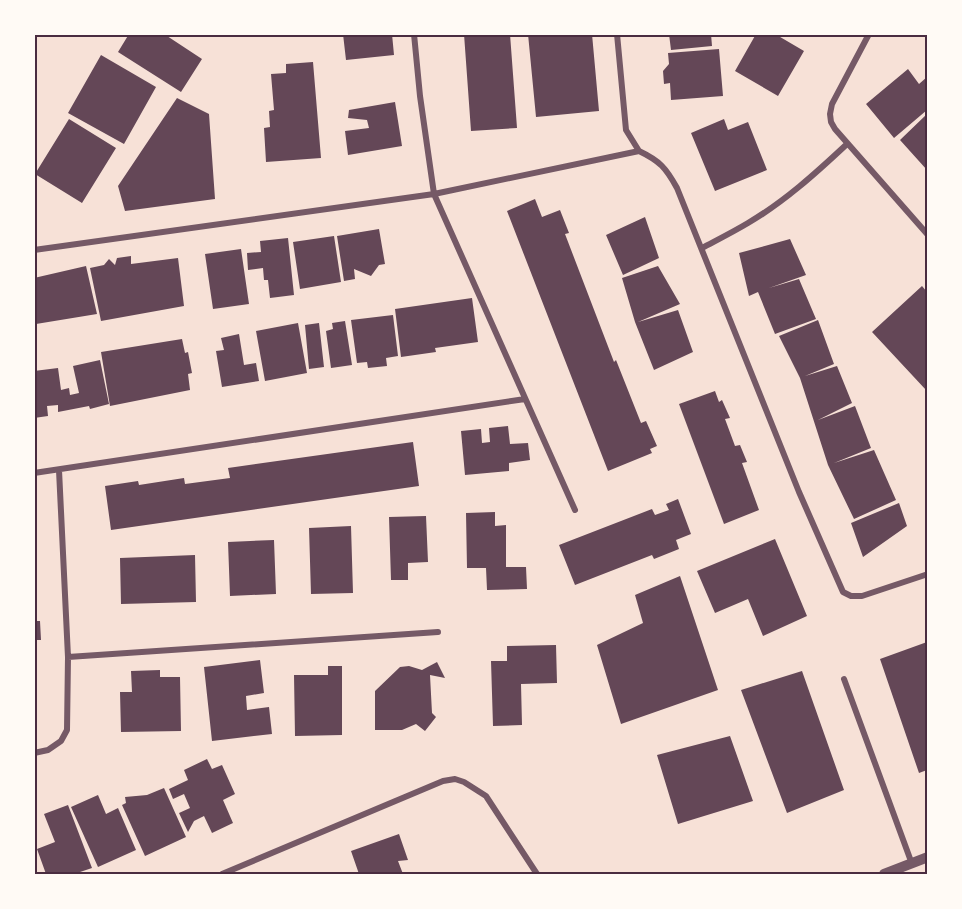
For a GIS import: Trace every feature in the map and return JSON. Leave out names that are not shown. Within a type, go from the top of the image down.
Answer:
[{"type":"street","points":[[414,34],[434,194],[575,510]]},
{"type":"street","points":[[617,34],[626,130],[639,151],[656,159],[678,188],[799,492],[843,592],[851,596],[862,596],[927,574]]},
{"type":"street","points":[[869,34],[832,104],[831,122],[847,144],[927,235]]},
{"type":"street","points":[[702,248],[748,223],[779,202],[809,179],[847,144]]},
{"type":"street","points":[[34,250],[434,194],[639,151]]},
{"type":"street","points":[[34,473],[525,399]]},
{"type":"street","points":[[34,753],[48,750],[61,741],[67,730],[69,657],[59,470]]},
{"type":"street","points":[[69,657],[438,632]]},
{"type":"street","points":[[844,679],[912,864]]},
{"type":"street","points":[[222,874],[443,781],[455,779],[465,782],[486,796],[537,874]]},
{"type":"street","points":[[884,874],[927,858]]},
{"type":"building","points":[[129,34],[164,34],[202,59],[181,92],[118,52]]},
{"type":"building","points":[[343,34],[392,34],[394,55],[346,60]]},
{"type":"building","points":[[464,34],[510,34],[517,128],[471,131]]},
{"type":"building","points":[[528,34],[592,34],[599,111],[536,117]]},
{"type":"building","points":[[669,34],[711,34],[712,46],[671,50]]},
{"type":"building","points":[[756,34],[775,34],[804,51],[778,96],[735,71]]},
{"type":"building","points":[[719,49],[723,96],[671,100],[670,83],[664,84],[663,71],[669,64],[668,53]]},
{"type":"building","points":[[101,55],[156,87],[124,144],[68,113]]},
{"type":"building","points":[[313,62],[321,158],[266,162],[264,128],[270,127],[269,111],[274,110],[271,74],[286,73],[286,64]]},
{"type":"building","points":[[908,69],[919,84],[927,77],[927,110],[894,138],[866,104]]},
{"type":"building","points":[[177,98],[209,114],[215,199],[125,211],[118,186]]},
{"type":"building","points":[[395,102],[402,146],[348,155],[345,131],[369,128],[367,120],[348,118],[349,110]]},
{"type":"building","points":[[927,114],[927,170],[900,140]]},
{"type":"building","points":[[69,119],[116,148],[82,203],[35,174]]},
{"type":"building","points":[[724,119],[728,130],[748,122],[767,170],[715,191],[691,133]]},
{"type":"building","points":[[535,199],[542,217],[560,210],[569,233],[565,234],[614,362],[616,360],[641,423],[646,421],[657,446],[650,449],[652,453],[608,471],[507,211]]},
{"type":"building","points":[[645,217],[659,258],[623,275],[606,235]]},
{"type":"building","points":[[379,229],[385,264],[379,265],[371,276],[354,269],[355,279],[344,281],[337,236]]},
{"type":"building","points":[[334,236],[341,282],[300,289],[293,242]]},
{"type":"building","points":[[288,238],[294,295],[270,298],[268,280],[264,280],[263,268],[248,270],[247,253],[261,252],[260,241]]},
{"type":"building","points":[[790,239],[806,275],[769,288],[799,279],[816,319],[775,334],[758,292],[749,296],[739,253]]},
{"type":"building","points":[[241,249],[249,304],[213,309],[205,254]]},
{"type":"building","points":[[131,256],[131,264],[178,258],[184,306],[101,321],[90,268],[104,265],[109,259],[115,265],[117,258]]},
{"type":"building","points":[[86,266],[97,314],[36,324],[34,278]]},
{"type":"building","points":[[658,266],[680,304],[638,322],[678,310],[693,352],[654,370],[635,322],[622,278]]},
{"type":"building","points":[[922,286],[927,292],[926,390],[872,332]]},
{"type":"building","points":[[472,298],[478,342],[435,348],[436,352],[401,357],[395,309]]},
{"type":"building","points":[[393,315],[398,356],[386,358],[387,366],[368,368],[367,362],[357,363],[351,320]]},
{"type":"building","points":[[818,320],[834,364],[805,376],[837,366],[852,403],[818,420],[855,406],[871,448],[834,463],[874,450],[896,500],[854,519],[828,465],[800,378],[779,336]]},
{"type":"building","points":[[345,321],[352,365],[331,368],[326,331],[333,329],[332,323]]},
{"type":"building","points":[[298,323],[307,373],[265,381],[256,331]]},
{"type":"building","points":[[319,323],[324,367],[309,369],[305,325]]},
{"type":"building","points":[[239,334],[244,365],[256,363],[259,381],[222,387],[216,351],[224,350],[221,338]]},
{"type":"building","points":[[182,339],[185,353],[188,352],[192,373],[188,374],[190,390],[110,406],[101,352]]},
{"type":"building","points":[[100,360],[109,404],[90,409],[89,406],[58,412],[58,405],[47,406],[48,416],[34,418],[34,371],[58,368],[61,390],[69,388],[70,395],[79,393],[73,366]]},
{"type":"building","points":[[715,391],[719,402],[722,400],[730,418],[725,419],[735,446],[740,445],[747,462],[742,463],[759,510],[724,524],[679,404]]},
{"type":"building","points":[[508,426],[510,444],[528,443],[530,460],[509,463],[509,471],[465,475],[461,431],[481,429],[482,443],[490,442],[489,428]]},
{"type":"building","points":[[413,442],[419,486],[111,530],[105,486],[138,481],[139,485],[184,478],[185,484],[230,478],[228,468]]},
{"type":"building","points":[[678,499],[691,534],[676,540],[679,549],[654,559],[652,555],[575,585],[559,545],[652,509],[655,515],[669,510],[666,504]]},
{"type":"building","points":[[899,503],[907,526],[863,557],[851,523]]},
{"type":"building","points":[[495,512],[495,526],[506,525],[506,567],[526,567],[527,589],[487,590],[486,568],[467,568],[466,513]]},
{"type":"building","points":[[426,516],[428,562],[408,563],[408,580],[391,580],[389,517]]},
{"type":"building","points":[[351,526],[353,593],[311,594],[309,528]]},
{"type":"building","points":[[775,539],[807,616],[763,636],[748,599],[715,613],[697,571]]},
{"type":"building","points":[[274,540],[276,594],[230,596],[228,542]]},
{"type":"building","points":[[195,555],[196,602],[121,604],[120,558]]},
{"type":"building","points":[[680,576],[718,690],[621,724],[597,645],[643,623],[635,595]]},
{"type":"building","points":[[34,621],[40,621],[41,640],[34,640]]},
{"type":"building","points":[[927,642],[927,770],[919,773],[880,659]]},
{"type":"building","points":[[556,645],[557,683],[521,684],[522,725],[493,726],[491,661],[507,661],[507,646]]},
{"type":"building","points":[[260,660],[264,693],[246,696],[247,710],[269,707],[272,734],[212,741],[204,667]]},
{"type":"building","points":[[437,662],[445,678],[430,675],[432,713],[436,717],[425,731],[416,724],[402,730],[375,730],[375,691],[400,667],[409,666],[422,670]]},
{"type":"building","points":[[328,666],[342,666],[342,735],[295,736],[294,675],[328,675]]},
{"type":"building","points":[[160,670],[160,677],[180,677],[181,731],[121,732],[120,692],[132,692],[131,671]]},
{"type":"building","points":[[802,671],[844,790],[787,813],[741,690]]},
{"type":"building","points":[[730,736],[753,801],[678,824],[657,755]]},
{"type":"building","points":[[207,759],[212,769],[222,765],[235,794],[223,800],[233,823],[212,833],[204,816],[194,821],[188,832],[179,813],[190,808],[184,794],[173,799],[169,789],[188,780],[184,770]]},
{"type":"building","points":[[164,788],[186,837],[145,856],[122,805],[126,803],[125,797],[147,795]]},
{"type":"building","points":[[98,795],[106,814],[118,808],[136,850],[98,867],[71,807]]},
{"type":"building","points":[[68,805],[92,868],[74,874],[46,874],[37,849],[55,842],[44,814]]},
{"type":"building","points":[[399,834],[408,860],[398,861],[403,874],[359,874],[351,851]]}]
